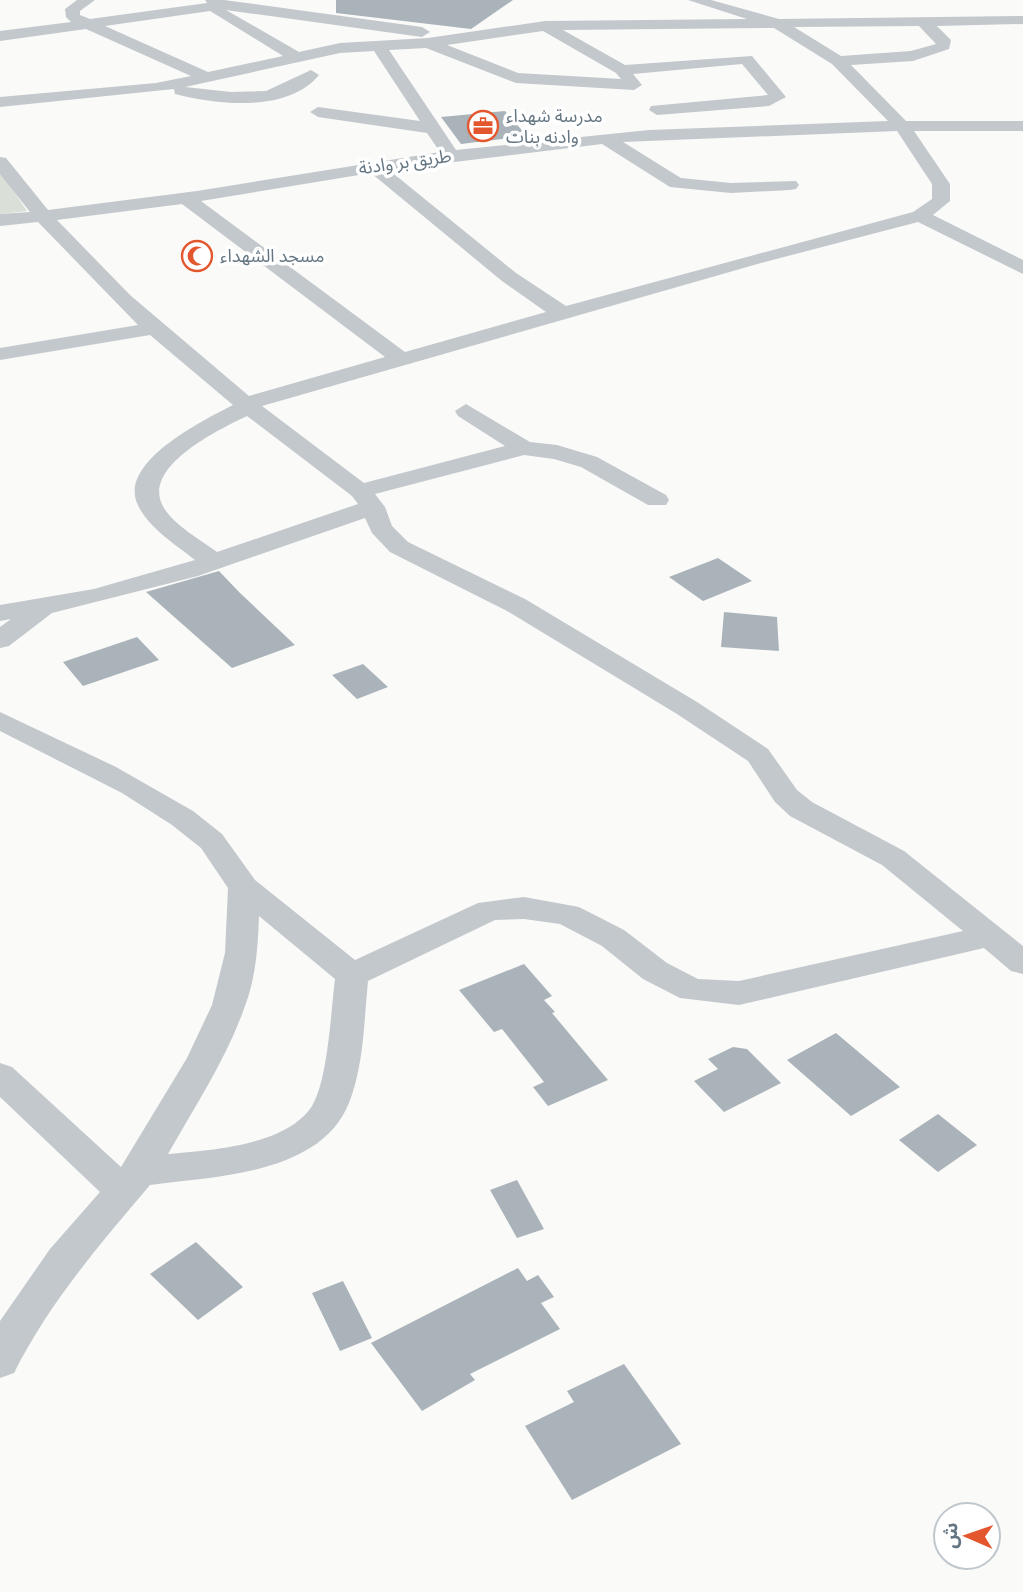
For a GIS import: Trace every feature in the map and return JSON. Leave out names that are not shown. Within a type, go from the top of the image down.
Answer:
[{"type":"street","points":[[88,0],[71,13],[89,24],[209,78]]},
{"type":"street","points":[[212,561],[156,513],[147,499],[146,491],[149,481],[170,452],[201,429],[245,405],[754,259],[920,216],[941,201],[941,184],[901,125],[838,61],[775,22],[695,0]]},
{"type":"street","points":[[215,4],[294,56]]},
{"type":"street","points":[[0,36],[215,4],[453,37]]},
{"type":"street","points":[[838,61],[913,56],[944,46],[943,40],[922,20]]},
{"type":"street","points":[[0,102],[156,88],[340,48],[428,43],[453,37],[545,26],[1023,20]]},
{"type":"street","points":[[545,26],[622,70],[657,110],[672,134]]},
{"type":"street","points":[[428,43],[516,78],[634,85]]},
{"type":"street","points":[[379,47],[451,156]]},
{"type":"street","points":[[622,70],[746,59],[778,97],[769,101],[657,110]]},
{"type":"street","points":[[156,88],[247,97],[290,89],[311,75]]},
{"type":"street","points":[[318,112],[430,128]]},
{"type":"street","name":"طريق بر وادنة","points":[[0,220],[41,217],[184,197],[374,166],[607,139],[901,125],[1023,126]]},
{"type":"street","points":[[607,139],[676,183],[731,188],[790,185]]},
{"type":"street","points":[[0,162],[41,217],[151,329],[367,499],[381,528],[399,547],[516,605],[758,755],[776,777],[786,796],[801,809],[893,858],[1023,963]]},
{"type":"street","points":[[374,166],[509,277],[565,315]]},
{"type":"street","points":[[184,197],[401,359]]},
{"type":"street","points":[[920,216],[1023,268]]},
{"type":"street","points":[[0,354],[151,329]]},
{"type":"street","points":[[466,411],[524,448]]},
{"type":"street","points":[[0,613],[42,608],[152,583],[367,499],[524,448],[557,452],[589,462],[657,500]]},
{"type":"street","points":[[0,640],[42,608]]},
{"type":"street","points":[[0,720],[145,792],[179,813],[218,848],[225,864],[244,887],[352,975]]},
{"type":"street","points":[[0,1361],[6,1345],[65,1260],[131,1181],[204,1059],[229,1005],[240,953],[244,887]]},
{"type":"street","points":[[352,975],[489,911],[524,908],[568,915],[613,938],[655,971],[692,990],[739,993],[989,936]]},
{"type":"street","points":[[131,1181],[259,1154],[299,1138],[325,1116],[334,1097],[352,975]]},
{"type":"street","points":[[0,1076],[131,1181]]},
{"type":"shaded area","points":[[0,171],[27,211],[0,214]]},
{"type":"building","points":[[336,0],[513,0],[471,29],[336,13]]},
{"type":"building","name":"مدرسة شهداء وادنه بنات","points":[[505,111],[527,136],[461,144],[441,117]]},
{"type":"building","points":[[718,558],[752,581],[703,601],[669,577]]},
{"type":"building","points":[[219,571],[295,645],[232,668],[146,592]]},
{"type":"building","points":[[724,612],[777,617],[779,651],[721,647]]},
{"type":"building","points":[[137,637],[159,660],[83,686],[63,662]]},
{"type":"building","points":[[363,664],[388,687],[357,699],[332,675]]},
{"type":"building","points":[[524,964],[552,996],[544,1000],[555,1012],[552,1013],[608,1080],[548,1106],[533,1087],[544,1082],[502,1029],[494,1032],[459,990]]},
{"type":"building","points":[[836,1033],[900,1087],[851,1116],[787,1060]]},
{"type":"building","points":[[733,1047],[747,1049],[781,1083],[724,1112],[694,1081],[718,1069],[708,1059]]},
{"type":"building","points":[[938,1114],[977,1145],[938,1172],[899,1140]]},
{"type":"building","points":[[517,1180],[544,1229],[517,1238],[490,1190]]},
{"type":"building","points":[[196,1242],[243,1287],[198,1320],[150,1274]]},
{"type":"building","points":[[518,1268],[527,1281],[538,1275],[554,1297],[541,1303],[560,1329],[470,1374],[475,1380],[422,1411],[371,1343]]},
{"type":"building","points":[[343,1281],[372,1338],[340,1351],[312,1293]]},
{"type":"building","points":[[624,1364],[681,1444],[572,1500],[525,1426],[574,1402],[567,1391]]},
{"type":"place","name":"مدرسة شهداء وادنه بنات","points":[[483,126]]},
{"type":"place","name":"مسجد الشهداء","points":[[197,256]]}]
